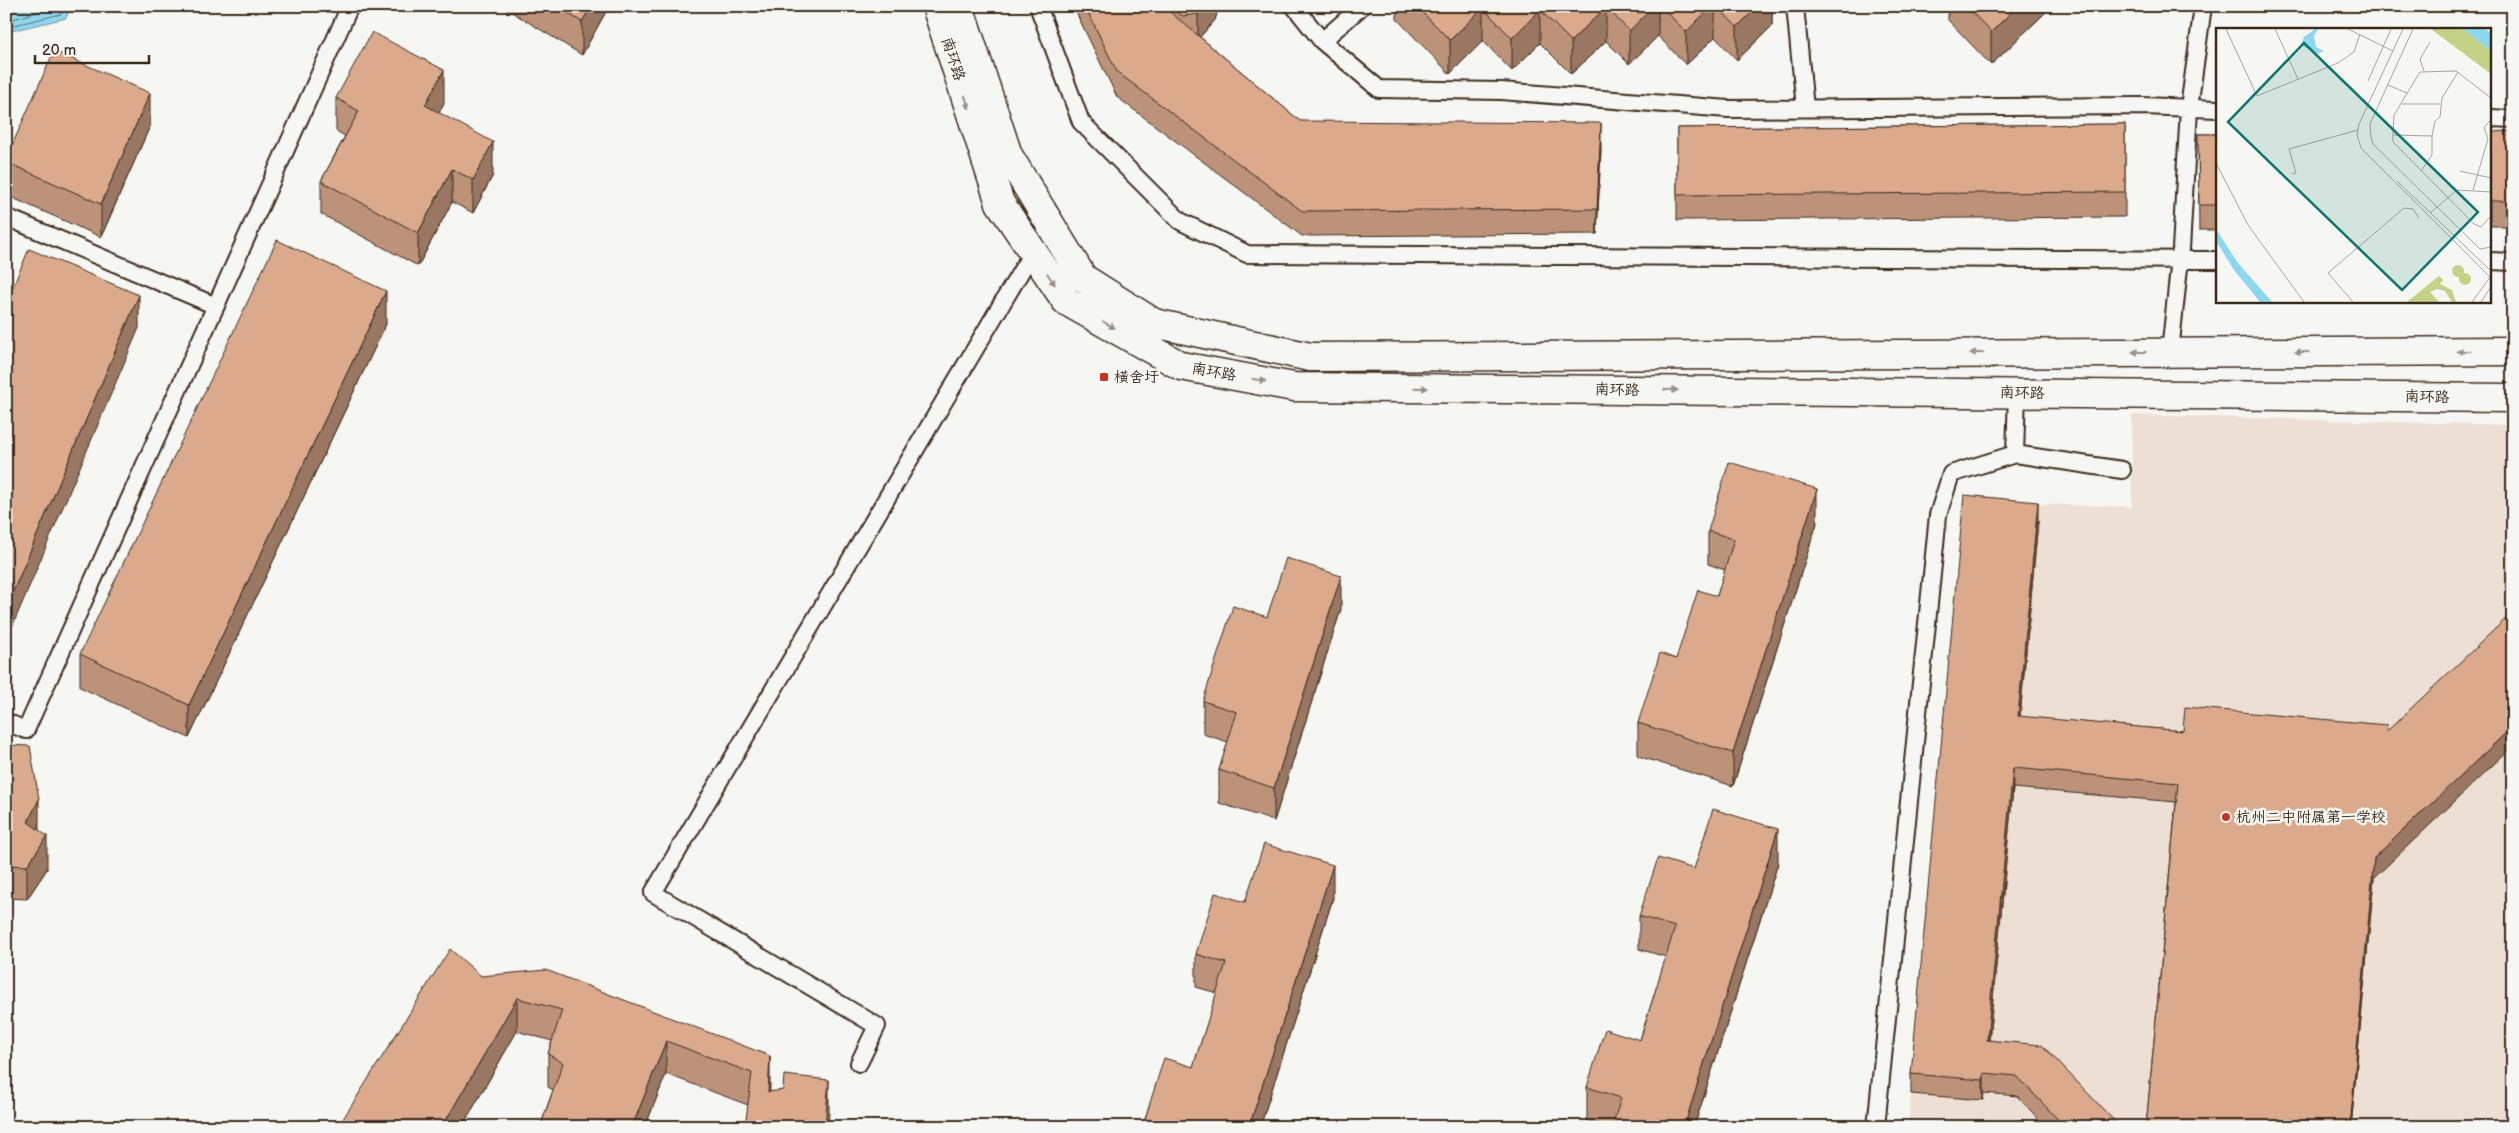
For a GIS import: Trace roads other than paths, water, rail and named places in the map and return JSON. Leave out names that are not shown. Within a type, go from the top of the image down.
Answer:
[{"type":"main road","name":"南环路","points":[[936,6],[1000,203],[1066,301],[1181,366],[1294,386],[2513,398]]},
{"type":"main road","name":"南环路","points":[[959,6],[1008,155],[1083,278],[1154,322],[1310,358],[2513,351]]},
{"type":"lane","points":[[6,722],[26,730],[350,6]]},
{"type":"lane","points":[[1038,6],[1081,122],[1180,221],[1247,254],[2216,260]]},
{"type":"lane","points":[[1294,6],[1322,42],[1379,89],[1501,91],[1728,109],[2216,109]]},
{"type":"lane","points":[[1322,42],[1362,6]]},
{"type":"lane","points":[[1795,6],[1805,108]]},
{"type":"lane","points":[[2170,352],[2180,260],[2189,108],[2203,6]]},
{"type":"lane","points":[[2492,118],[2513,119]]},
{"type":"lane","points":[[6,218],[216,306]]},
{"type":"lane","points":[[859,1063],[876,1026],[653,894],[1032,251]]},
{"type":"lane","points":[[2492,262],[2513,262]]},
{"type":"lane","points":[[2015,454],[2017,393]]},
{"type":"lane","points":[[1876,1127],[1938,515],[1951,474],[2015,454],[2122,470]]},
{"type":"water","points":[[6,6],[71,6],[66,18],[6,32]]},
{"type":"place","name":"横舍圩","points":[[1104,377]]},
{"type":"place","name":"杭州二中附属第一学校","points":[[2226,817]]}]
